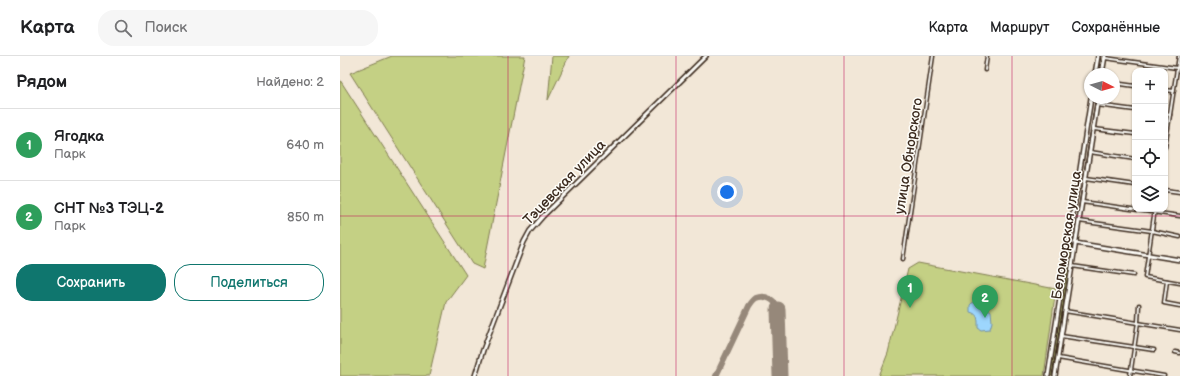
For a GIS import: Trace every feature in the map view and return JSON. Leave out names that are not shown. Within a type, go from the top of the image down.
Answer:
[{"type":"main road","name":"Тэцевская улица","points":[[475,376],[483,350],[524,242],[530,231],[543,216],[706,56]]},
{"type":"main road","points":[[1096,68],[1098,56]]},
{"type":"main road","points":[[1103,68],[1105,57]]},
{"type":"main road","name":"Беломорская улица","points":[[1048,376],[1090,104]]},
{"type":"main road","name":"Беломорская улица","points":[[1055,376],[1097,105]]},
{"type":"main road","points":[[1086,135],[1092,136]]},
{"type":"main road","points":[[1069,242],[1180,260]]},
{"type":"street","name":"улица Обнорского","points":[[903,259],[933,56]]},
{"type":"street","points":[[985,70],[987,56]]},
{"type":"street","points":[[1168,126],[1179,67],[1179,56]]},
{"type":"street","points":[[1105,57],[1179,67]]},
{"type":"street","points":[[1120,84],[1132,86]]},
{"type":"street","points":[[1168,90],[1174,91]]},
{"type":"street","points":[[1097,105],[1132,110]]},
{"type":"street","points":[[1094,129],[1132,134]]},
{"type":"street","points":[[1090,152],[1132,159]]},
{"type":"street","points":[[1086,178],[1132,185]]},
{"type":"street","points":[[1168,190],[1180,192]]},
{"type":"street","points":[[1082,202],[1132,207]]},
{"type":"street","points":[[1155,212],[1145,277],[1180,283]]},
{"type":"street","points":[[1163,212],[1180,216]]},
{"type":"street","points":[[1079,221],[1180,236]]},
{"type":"street","points":[[1072,266],[1134,275]]},
{"type":"street","points":[[1167,281],[1164,303],[1180,306]]},
{"type":"street","points":[[1130,376],[1140,305]]},
{"type":"street","points":[[1065,311],[1180,330]]},
{"type":"street","points":[[1061,336],[1154,350]]},
{"type":"street","points":[[1174,352],[1180,353]]},
{"type":"street","points":[[1058,358],[1164,376]]},
{"type":"green space","points":[[392,56],[525,56],[483,269],[472,264],[350,73]]},
{"type":"green space","points":[[552,56],[569,56],[548,100]]},
{"type":"green space","points":[[340,80],[466,275],[446,302],[429,376],[340,376]]},
{"type":"green space","points":[[1070,244],[1075,244],[1054,376],[1050,376]]},
{"type":"green space","points":[[918,263],[1056,289],[1044,376],[879,376],[888,353],[908,269]]},
{"type":"water","points":[[977,302],[977,305],[984,306],[991,311],[992,322],[990,329],[981,330],[978,328],[978,320],[975,314],[970,312],[970,305]]},
{"type":"taxiway","points":[[716,376],[749,306],[753,301],[759,297],[766,297],[773,301],[778,309]]},
{"type":"runway","points":[[778,309],[780,376]]},
{"type":"tram line","points":[[1099,68],[1101,56]]},
{"type":"tram line","points":[[1052,376],[1095,104]]},
{"type":"place","name":"Ягодка","points":[[910,308]]},
{"type":"place","name":"СНТ №3 ТЭЦ-2","points":[[985,318]]}]
